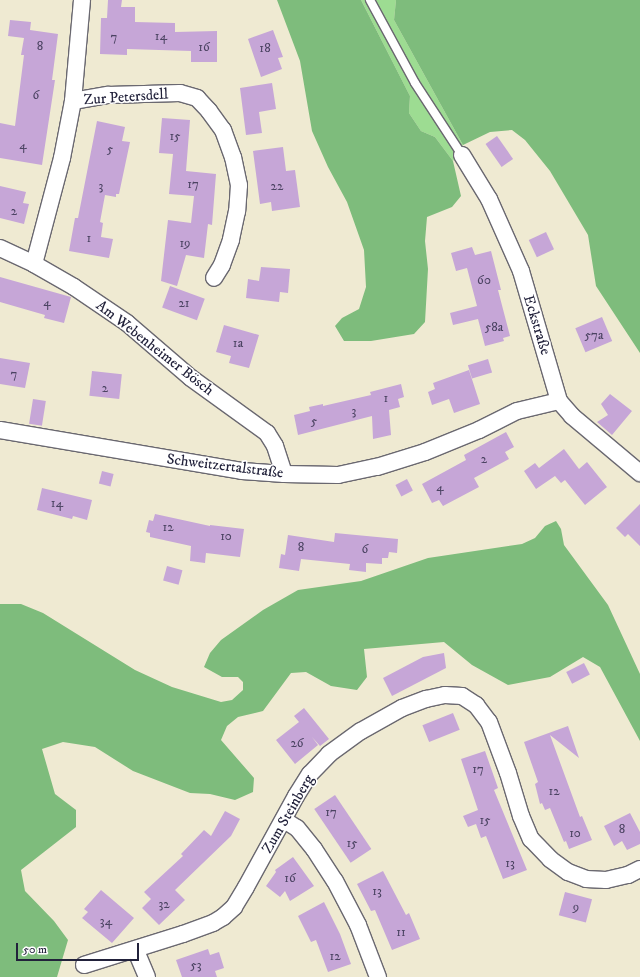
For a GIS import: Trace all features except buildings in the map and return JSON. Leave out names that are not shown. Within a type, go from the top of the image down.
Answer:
[{"type":"street","name":"Zur Petersdell","points":[[34,264],[62,158],[73,101],[82,0]]},
{"type":"street","name":"Zur Petersdell","points":[[73,101],[108,95],[180,93],[197,98],[209,111],[223,130],[233,158],[239,185],[237,211],[231,240],[222,265],[214,278]]},
{"type":"street","name":"Eckstraße","points":[[462,155],[489,199],[521,271],[559,401],[572,416],[640,473]]},
{"type":"street","name":"Am Webenheimer Bösch","points":[[0,248],[34,264],[127,323],[191,378],[267,433],[275,446],[284,474]]},
{"type":"street","name":"Schweitzertalstraße","points":[[0,430],[242,471],[284,474],[338,475],[377,468],[479,430],[517,411],[537,404],[559,401]]},
{"type":"street","name":"Zum Steinberg","points":[[84,965],[136,950],[213,923],[223,917],[234,907],[310,774],[329,754],[361,731],[402,708],[426,699],[445,695],[462,696],[476,705],[488,722],[508,773],[521,816],[531,839],[550,859],[568,872],[586,879],[606,880],[628,875],[640,869]]},
{"type":"street","points":[[284,820],[297,828],[314,849],[335,881],[358,925],[378,977]]},
{"type":"street","points":[[136,950],[147,977]]},
{"type":"lane","points":[[370,0],[415,83],[462,155]]},
{"type":"green space","points":[[277,0],[361,0],[410,96],[409,113],[421,131],[435,137],[453,161],[461,196],[452,207],[427,217],[425,241],[428,269],[425,322],[414,334],[371,341],[344,341],[335,326],[342,318],[359,309],[366,287],[364,250],[347,202],[328,167],[312,131],[300,61]]},
{"type":"green space","points":[[361,0],[396,0],[394,20],[463,145],[453,161],[435,137],[421,131],[409,113],[410,96]]},
{"type":"green space","points":[[396,0],[640,0],[640,353],[596,286],[588,235],[550,171],[525,140],[512,130],[490,132],[463,145],[394,20]]},
{"type":"green space","points":[[556,521],[561,529],[564,545],[608,605],[640,674],[640,741],[600,667],[583,657],[550,677],[508,685],[472,665],[444,642],[364,649],[367,677],[357,690],[331,686],[306,672],[291,673],[263,711],[238,717],[227,726],[221,740],[254,778],[253,792],[235,800],[210,794],[190,793],[133,771],[95,747],[63,742],[42,749],[55,794],[76,810],[76,827],[21,870],[25,891],[54,921],[68,940],[57,977],[0,977],[0,604],[21,604],[43,613],[135,670],[172,687],[221,702],[232,700],[243,690],[243,682],[238,677],[222,677],[204,667],[210,653],[221,640],[263,610],[298,590],[361,581],[428,558],[522,544],[535,538],[545,526]]}]
